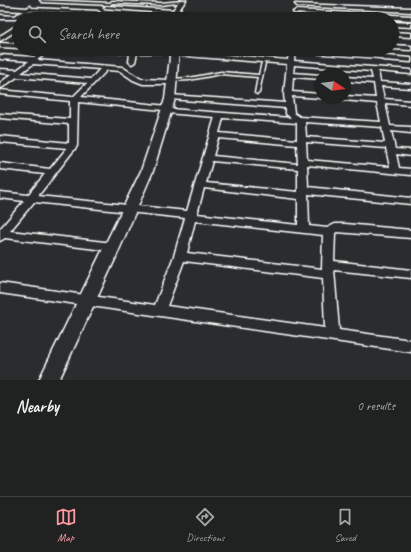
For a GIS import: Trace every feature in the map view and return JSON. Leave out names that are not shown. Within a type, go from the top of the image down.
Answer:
[{"type":"street","points":[[24,12],[43,0],[152,4],[163,4],[171,1],[181,5]]},
{"type":"street","points":[[145,12],[158,0]]},
{"type":"street","points":[[158,12],[181,5],[190,0]]},
{"type":"street","points":[[296,12],[297,2],[411,10]]},
{"type":"street","points":[[365,2],[369,12]]},
{"type":"street","points":[[111,3],[141,12]]},
{"type":"street","points":[[98,12],[111,3]]},
{"type":"street","points":[[156,12],[163,4]]},
{"type":"street","points":[[0,8],[80,12]]},
{"type":"street","points":[[0,17],[12,18]]},
{"type":"street","points":[[399,18],[411,18]]},
{"type":"street","points":[[399,24],[411,25]]},
{"type":"street","points":[[0,29],[12,29]]},
{"type":"street","points":[[0,39],[12,32]]},
{"type":"street","points":[[399,34],[411,35]]},
{"type":"street","points":[[0,45],[12,46]]},
{"type":"street","points":[[399,47],[411,48]]},
{"type":"street","points":[[0,87],[39,56]]},
{"type":"street","points":[[99,56],[106,67]]},
{"type":"street","points":[[132,62],[133,56]]},
{"type":"street","points":[[49,380],[113,247],[147,171],[167,105],[174,56]]},
{"type":"street","points":[[227,56],[411,72]]},
{"type":"street","points":[[291,56],[288,94],[290,114],[300,120]]},
{"type":"street","points":[[382,56],[386,70]]},
{"type":"street","points":[[392,56],[411,60]]},
{"type":"street","points":[[0,57],[122,69],[128,72],[135,79],[142,81],[171,81]]},
{"type":"street","points":[[1,235],[73,146],[74,100],[106,67]]},
{"type":"street","points":[[374,68],[395,170]]},
{"type":"street","points":[[0,71],[16,74],[93,81]]},
{"type":"street","points":[[289,76],[315,78]]},
{"type":"street","points":[[351,80],[411,86]]},
{"type":"street","points":[[0,100],[4,93],[74,100],[167,105],[244,102],[289,106]]},
{"type":"street","points":[[288,94],[315,96]]},
{"type":"street","points":[[351,99],[411,104]]},
{"type":"street","points":[[241,117],[244,102]]},
{"type":"street","points":[[167,105],[220,115],[386,126],[411,130]]},
{"type":"street","points":[[159,311],[180,256],[220,115]]},
{"type":"street","points":[[0,116],[74,122]]},
{"type":"street","points":[[300,120],[303,164],[304,230]]},
{"type":"street","points":[[215,135],[390,148],[411,153]]},
{"type":"street","points":[[0,139],[73,146]]},
{"type":"street","points":[[208,158],[411,172]]},
{"type":"street","points":[[0,166],[52,172]]},
{"type":"street","points":[[200,185],[411,201]]},
{"type":"street","points":[[0,195],[130,208],[304,230],[329,232],[335,228],[345,228],[411,234]]},
{"type":"street","points":[[329,232],[328,270],[332,336]]},
{"type":"street","points":[[1,235],[113,247]]},
{"type":"street","points":[[180,256],[328,270],[411,274]]},
{"type":"street","points":[[0,288],[411,346]]},
{"type":"lane","points":[[257,93],[263,63]]},
{"type":"lane","points":[[171,81],[221,73],[260,76]]}]
